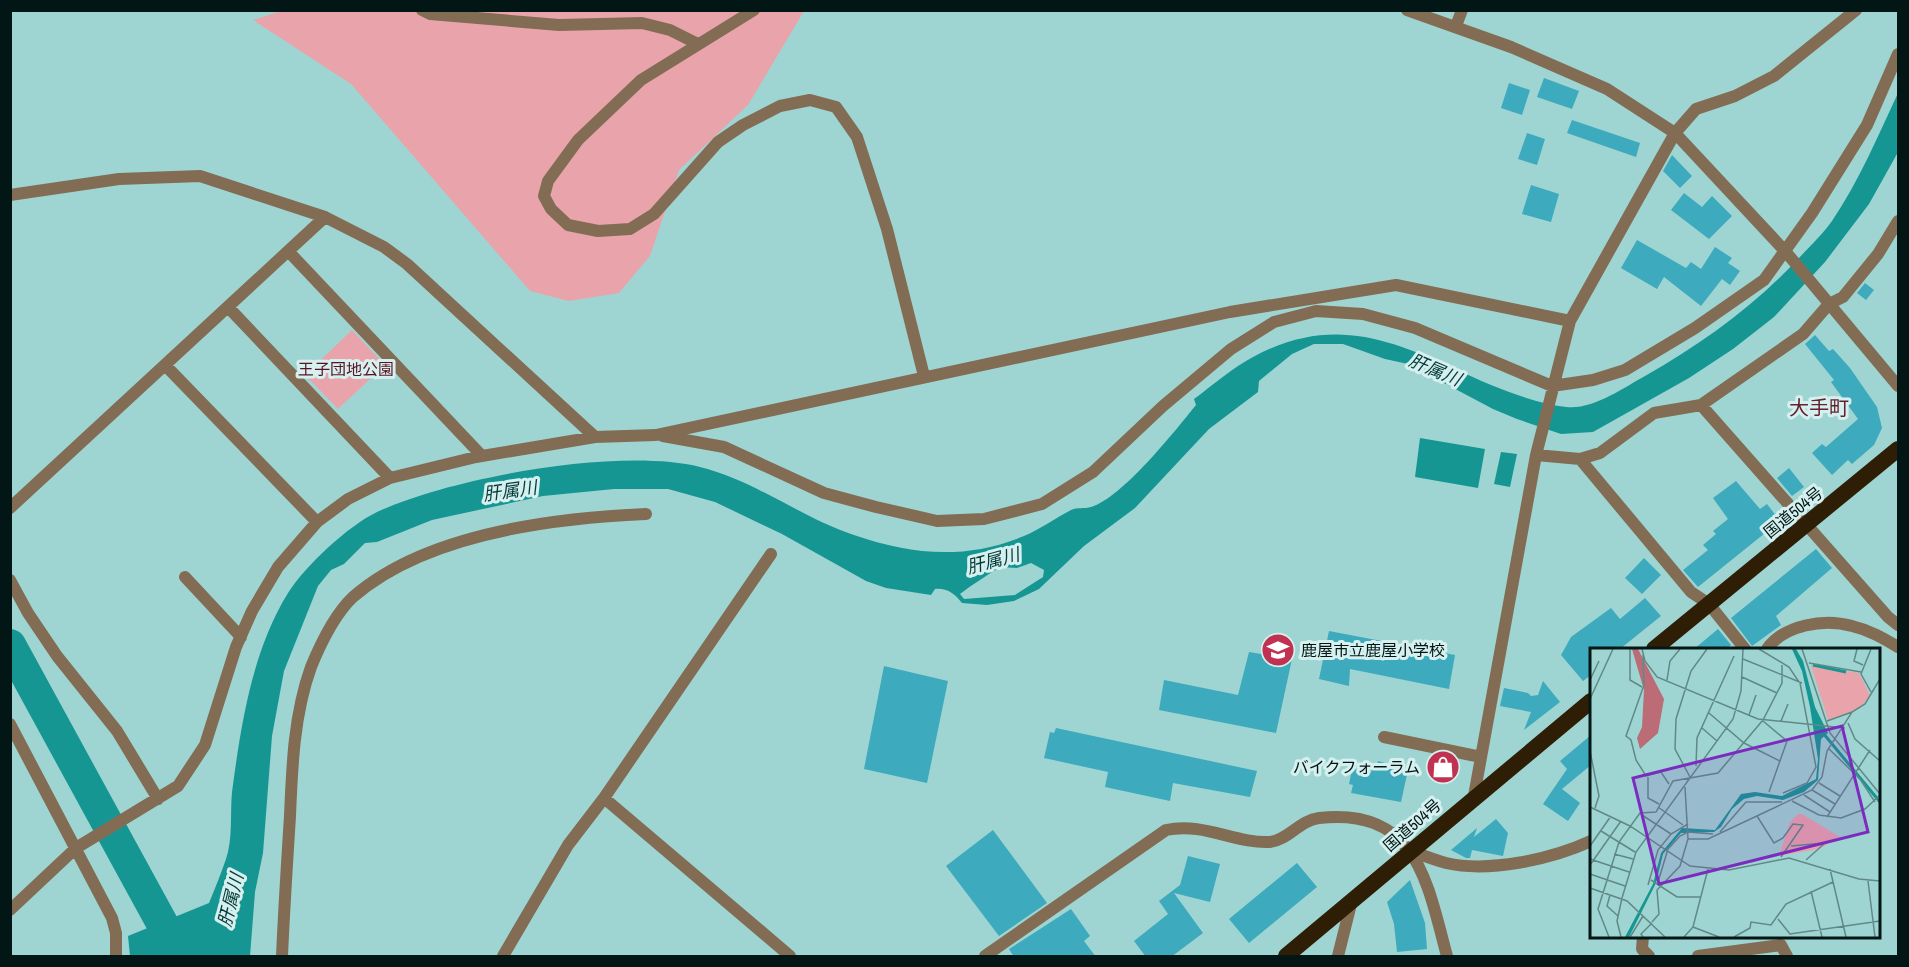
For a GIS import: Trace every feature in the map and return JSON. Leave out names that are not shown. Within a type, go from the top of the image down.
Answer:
[{"type":"highway","name":"国道504号","points":[[1655,648],[1899,449]]},
{"type":"highway","name":"国道504号","points":[[1286,957],[1323,928],[1352,900],[1474,796],[1590,701]]},
{"type":"street","points":[[422,10],[430,14],[559,24],[642,23],[670,30],[698,44]]},
{"type":"street","points":[[754,10],[641,80],[578,140],[548,181],[544,196],[551,210],[568,225],[598,231],[630,229],[654,213],[718,142],[742,125],[780,106],[810,100],[836,107],[857,137],[887,229],[924,376]]},
{"type":"street","points":[[1407,10],[1511,47],[1607,89],[1675,133],[1785,251],[1899,386]]},
{"type":"street","points":[[1456,26],[1462,10]]},
{"type":"street","points":[[1474,796],[1536,455],[1570,321],[1675,133],[1696,109],[1735,96],[1774,76],[1856,10]]},
{"type":"street","points":[[656,435],[724,447],[824,493],[876,507],[937,521],[984,519],[1042,504],[1093,471],[1163,406],[1232,349],[1274,322],[1316,310],[1363,314],[1415,328],[1552,386],[1593,380],[1625,369],[1695,328],[1764,280],[1812,213],[1867,125],[1899,54]]},
{"type":"street","points":[[10,195],[119,179],[200,176],[326,217],[384,247],[407,264],[595,437]]},
{"type":"street","points":[[10,508],[326,217]]},
{"type":"street","points":[[1536,455],[1580,459],[1600,453],[1654,413],[1701,405],[1803,334],[1829,304],[1844,297],[1878,254],[1899,221]]},
{"type":"street","points":[[288,251],[482,456]]},
{"type":"street","points":[[10,910],[76,848],[178,786],[205,745],[241,637],[278,567],[317,522],[348,499],[390,478],[482,456],[595,437],[656,435],[1230,312],[1396,285],[1570,321]]},
{"type":"street","points":[[228,307],[390,478]]},
{"type":"street","points":[[165,365],[317,522]]},
{"type":"street","points":[[1701,405],[1888,617],[1899,625]]},
{"type":"street","points":[[1580,459],[1691,592],[1709,604],[1744,648]]},
{"type":"street","points":[[282,957],[292,768],[298,721],[311,668],[330,629],[352,598],[423,554],[472,538],[586,516],[646,514]]},
{"type":"street","points":[[503,957],[568,845],[604,798],[771,554]]},
{"type":"street","points":[[185,577],[241,637]]},
{"type":"street","points":[[10,580],[28,613],[57,656],[117,731],[153,802]]},
{"type":"street","points":[[1768,648],[1786,630],[1825,624],[1850,625],[1875,634],[1899,647]]},
{"type":"street","points":[[10,724],[112,918],[116,933],[116,957]]},
{"type":"street","points":[[1384,737],[1481,757]]},
{"type":"street","points":[[604,798],[790,957]]},
{"type":"street","points":[[985,957],[1166,830],[1182,826],[1269,842],[1285,837],[1317,818],[1375,823],[1388,829],[1411,851],[1428,885],[1447,957]]},
{"type":"street","points":[[1411,851],[1447,863],[1482,866],[1538,859],[1568,852],[1590,842]]},
{"type":"street","points":[[1338,957],[1352,900]]},
{"type":"street","points":[[1643,937],[1642,949],[1649,957]]},
{"type":"street","points":[[1698,957],[1783,946]]},
{"type":"green space","points":[[284,10],[804,11],[748,105],[679,170],[650,256],[619,293],[569,301],[530,291],[351,84],[253,20]]},
{"type":"green space","name":"王子団地公園","points":[[352,330],[385,365],[338,409],[305,375]]},
{"type":"water","name":"肝属川","points":[[1898,93],[1897,154],[1869,204],[1825,262],[1774,317],[1733,349],[1689,378],[1593,432],[1561,434],[1493,409],[1408,364],[1385,359],[1343,344],[1314,344],[1292,354],[1259,381],[1258,392],[1209,429],[1135,508],[1084,546],[1039,589],[1014,601],[987,605],[962,603],[953,594],[943,589],[935,589],[931,595],[886,588],[866,581],[782,534],[715,502],[668,489],[614,489],[543,496],[432,520],[377,542],[365,543],[344,564],[331,570],[318,586],[284,671],[272,736],[263,853],[255,892],[250,956],[130,956],[128,936],[209,903],[228,851],[232,792],[239,741],[250,689],[265,639],[288,593],[305,570],[341,536],[377,512],[448,487],[537,469],[582,463],[666,462],[700,467],[720,473],[815,519],[876,542],[939,552],[981,549],[1024,536],[1071,510],[1091,507],[1104,501],[1132,478],[1162,446],[1196,405],[1194,399],[1230,371],[1253,357],[1306,337],[1331,335],[1379,340],[1429,357],[1523,397],[1566,407],[1587,405],[1617,392],[1687,351],[1745,308],[1782,276],[1821,235],[1842,206]],"holes":[[[1031,563],[1044,570],[1043,577],[1015,595],[964,599],[960,594],[1000,567],[1017,568]]]},
{"type":"water","points":[[1420,438],[1485,449],[1478,488],[1415,477]]},
{"type":"water","points":[[1501,452],[1517,454],[1510,487],[1494,484]]},
{"type":"building","points":[[1544,78],[1579,91],[1572,109],[1537,97]]},
{"type":"building","points":[[1509,83],[1530,90],[1522,115],[1501,108]]},
{"type":"building","points":[[1572,120],[1640,143],[1636,157],[1567,133]]},
{"type":"building","points":[[1527,133],[1545,139],[1537,165],[1518,159]]},
{"type":"building","points":[[1672,155],[1692,176],[1680,188],[1663,171]]},
{"type":"building","points":[[1531,185],[1559,194],[1551,222],[1522,214]]},
{"type":"building","points":[[1684,193],[1702,207],[1712,196],[1732,216],[1709,239],[1671,210]]},
{"type":"building","points":[[1637,240],[1686,268],[1691,262],[1701,269],[1715,247],[1732,258],[1728,263],[1740,271],[1730,285],[1722,279],[1701,306],[1664,277],[1657,289],[1621,268]]},
{"type":"building","points":[[1865,283],[1874,290],[1866,300],[1857,293]]},
{"type":"building","points":[[1815,335],[1829,351],[1833,349],[1850,368],[1877,407],[1882,428],[1874,445],[1852,464],[1848,460],[1832,475],[1812,453],[1822,444],[1826,447],[1858,419],[1831,382],[1834,380],[1805,344]]},
{"type":"building","points":[[1789,468],[1804,487],[1792,496],[1777,478]]},
{"type":"building","points":[[1736,481],[1760,509],[1767,504],[1780,521],[1698,587],[1683,570],[1708,550],[1703,545],[1716,534],[1713,531],[1728,519],[1713,498]]},
{"type":"building","points":[[1816,549],[1832,568],[1776,616],[1781,625],[1752,646],[1731,618]]},
{"type":"building","points":[[1644,558],[1661,575],[1642,594],[1625,578]]},
{"type":"building","points":[[1645,598],[1661,616],[1621,648],[1590,648],[1590,676],[1583,681],[1561,655],[1571,637],[1611,608],[1620,619]]},
{"type":"building","points":[[1718,629],[1731,645],[1728,648],[1695,648]]},
{"type":"building","points":[[1329,631],[1455,655],[1449,689],[1350,669],[1349,686],[1319,679]]},
{"type":"building","points":[[1249,652],[1292,659],[1276,733],[1159,710],[1164,680],[1238,695]]},
{"type":"building","points":[[884,666],[948,681],[927,783],[864,769]]},
{"type":"building","points":[[1543,681],[1560,702],[1524,730],[1531,712],[1500,706],[1504,688],[1528,693],[1531,696],[1538,695]]},
{"type":"building","points":[[1056,728],[1257,771],[1250,797],[1173,783],[1170,801],[1105,787],[1108,772],[1044,758],[1050,732],[1054,733]]},
{"type":"building","points":[[1590,736],[1590,766],[1562,789],[1580,803],[1568,821],[1543,804],[1567,769],[1560,761]]},
{"type":"building","points":[[1378,761],[1408,770],[1401,802],[1351,793],[1353,785],[1349,784],[1352,769],[1371,773],[1373,765],[1377,766]]},
{"type":"building","points":[[1496,819],[1508,833],[1503,856],[1472,850],[1470,858],[1466,858],[1451,850],[1477,828],[1474,837]]},
{"type":"building","points":[[993,830],[1047,903],[999,936],[946,866]]},
{"type":"building","points":[[1188,856],[1220,864],[1210,902],[1174,893],[1203,933],[1171,957],[1146,957],[1134,941],[1168,914],[1159,901],[1180,885]]},
{"type":"building","points":[[1297,863],[1317,887],[1249,943],[1229,919]]},
{"type":"building","points":[[1410,880],[1425,923],[1427,949],[1397,952],[1394,924],[1387,902]]},
{"type":"building","points":[[1071,909],[1090,936],[1084,941],[1096,957],[1014,957],[1009,949]]},
{"type":"waterway","points":[[10,645],[180,956]]},
{"type":"place","name":"鹿屋市立鹿屋小学校","points":[[1278,650]]},
{"type":"place","name":"バイクフォーラム","points":[[1443,767]]},
{"type":"district","name":"大手町","points":[[1819,408]]}]
